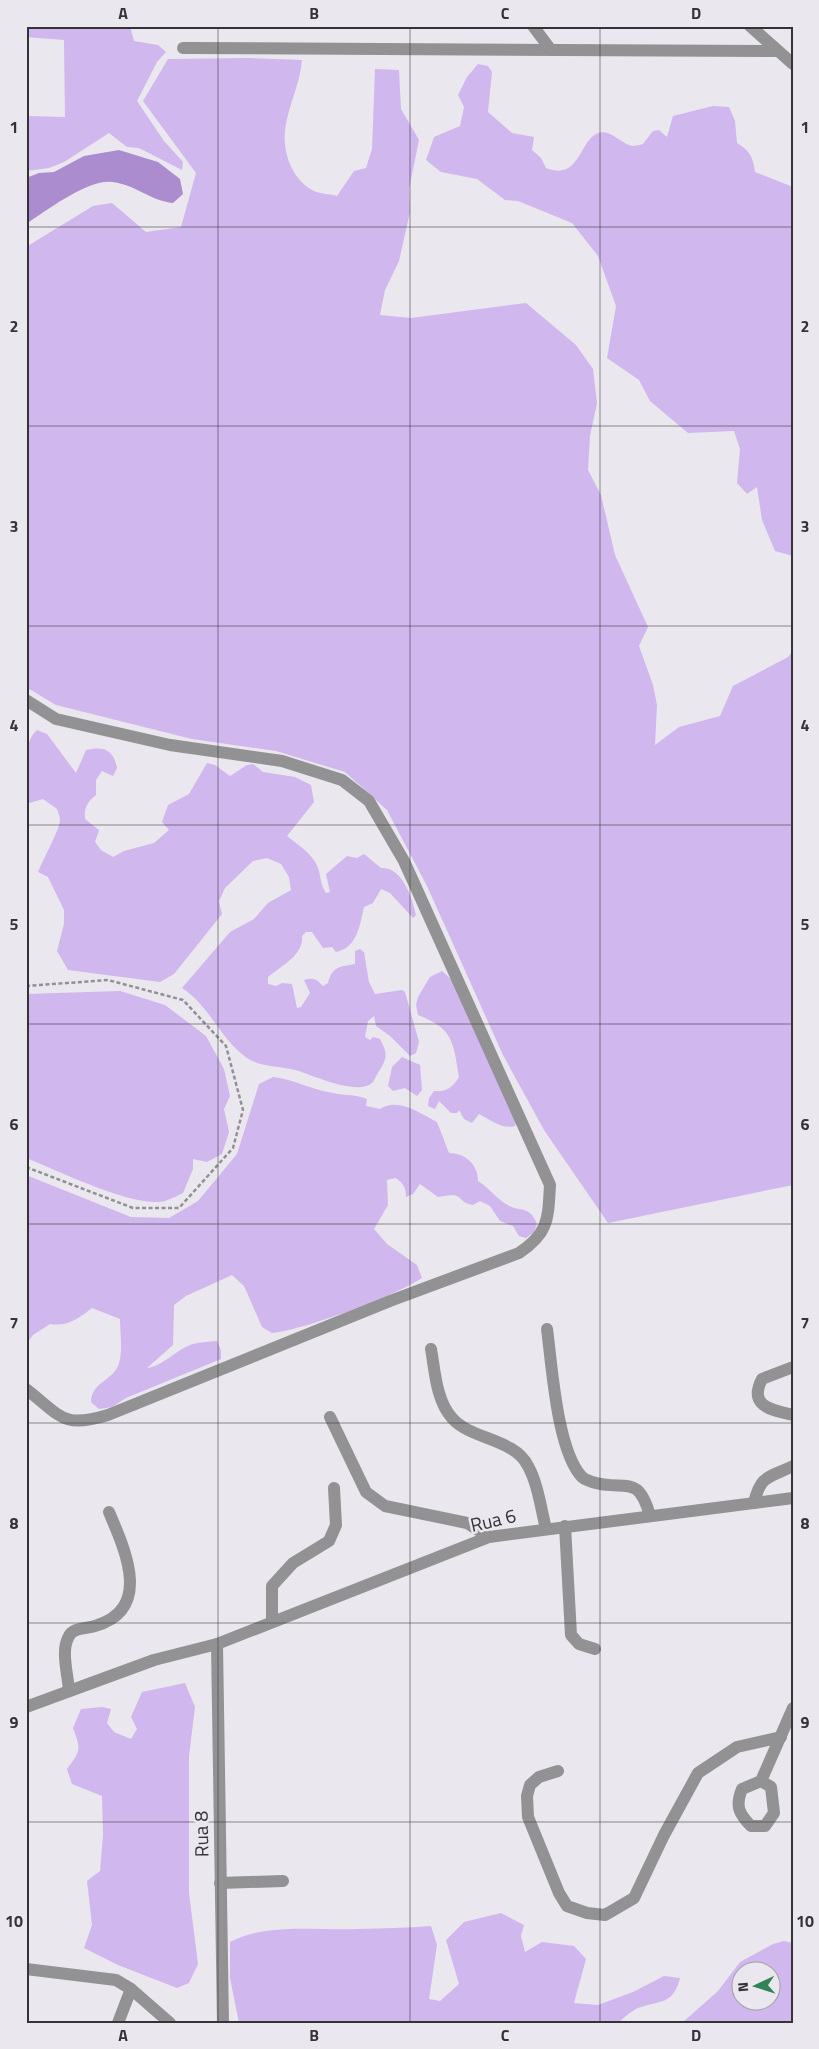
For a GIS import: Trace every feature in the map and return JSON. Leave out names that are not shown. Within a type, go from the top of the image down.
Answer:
[{"type":"street","points":[[533,26],[551,50]]},
{"type":"street","points":[[750,26],[776,51],[793,64]]},
{"type":"street","points":[[183,48],[776,51]]},
{"type":"street","points":[[26,700],[56,719],[170,745],[291,764],[342,780],[369,801],[404,861],[550,1185],[546,1223],[536,1242],[519,1253],[390,1301],[108,1414],[85,1422],[62,1419],[26,1390]]},
{"type":"street","points":[[547,1329],[559,1416],[572,1465],[583,1479],[602,1485],[626,1485],[638,1489],[646,1499],[650,1516]]},
{"type":"street","points":[[431,1348],[439,1393],[451,1417],[465,1430],[494,1441],[514,1452],[528,1465],[546,1529]]},
{"type":"street","points":[[793,1367],[762,1378],[757,1388],[757,1396],[761,1403],[774,1411],[793,1415]]},
{"type":"street","points":[[330,1417],[366,1492],[385,1506],[467,1523],[489,1537]]},
{"type":"street","points":[[754,1502],[759,1484],[767,1478],[793,1466]]},
{"type":"street","points":[[272,1621],[272,1586],[293,1563],[329,1541],[336,1525],[334,1488]]},
{"type":"street","name":"Rua 6","points":[[26,1707],[154,1660],[217,1644],[489,1537],[793,1498]]},
{"type":"street","points":[[69,1691],[65,1646],[68,1635],[77,1629],[96,1626],[119,1613],[128,1596],[131,1579],[130,1567],[109,1512]]},
{"type":"street","points":[[565,1526],[571,1636],[579,1644],[595,1649]]},
{"type":"street","name":"Rua 8","points":[[217,1644],[224,2023]]},
{"type":"street","points":[[761,1780],[793,1708]]},
{"type":"street","points":[[558,1771],[539,1777],[530,1785],[527,1796],[528,1817],[558,1893],[568,1906],[588,1913],[605,1915],[634,1898],[664,1835],[698,1773],[737,1747],[781,1737]]},
{"type":"street","points":[[220,1883],[283,1881]]},
{"type":"street","points":[[26,1969],[116,1980],[131,1989],[170,2023]]},
{"type":"street","points":[[118,2023],[131,1989]]},
{"type":"path","points":[[26,986],[108,980],[183,1000],[226,1046],[243,1110],[233,1148],[179,1208],[133,1208],[26,1166]]},
{"type":"shaded area","points":[[26,26],[130,26],[134,41],[158,45],[166,52],[157,62],[137,101],[164,141],[183,162],[182,170],[139,148],[127,147],[109,133],[64,162],[49,168],[26,171],[26,116],[65,117],[64,40],[26,37]]},
{"type":"shaded area","points":[[248,58],[302,60],[286,124],[286,153],[293,171],[306,186],[316,192],[337,196],[354,171],[366,168],[372,149],[375,69],[399,70],[401,109],[419,140],[409,189],[410,212],[399,261],[385,290],[380,315],[411,318],[526,303],[576,345],[593,369],[597,403],[590,436],[588,470],[601,495],[615,555],[648,627],[639,646],[653,685],[657,705],[655,745],[679,727],[720,716],[733,686],[788,657],[793,651],[793,1185],[608,1223],[544,1130],[503,1055],[427,886],[387,810],[345,772],[276,751],[192,739],[56,705],[26,687],[26,247],[93,206],[112,203],[146,232],[181,227],[196,173],[143,101],[168,59]]},
{"type":"shaded area","points":[[478,64],[488,66],[492,72],[488,112],[512,133],[534,137],[532,150],[541,158],[546,168],[557,171],[572,165],[590,139],[601,132],[610,134],[628,145],[639,145],[643,144],[653,131],[659,130],[667,137],[673,116],[713,106],[729,107],[735,121],[737,143],[750,155],[755,172],[793,187],[793,556],[775,551],[762,520],[757,487],[747,494],[737,483],[740,449],[734,431],[688,433],[650,401],[639,380],[607,358],[616,306],[598,256],[572,223],[518,201],[505,200],[477,179],[441,172],[426,160],[434,137],[460,126],[464,107],[458,95],[467,77]]},
{"type":"shaded area","points":[[119,150],[158,162],[180,179],[183,194],[173,203],[165,202],[120,183],[102,182],[91,185],[68,197],[26,224],[26,178],[39,173],[54,172],[84,156]]},
{"type":"shaded area","points":[[37,730],[47,734],[76,773],[86,750],[98,748],[107,750],[113,757],[117,768],[113,776],[102,771],[96,780],[96,795],[90,800],[86,808],[85,819],[99,830],[95,842],[101,850],[113,857],[124,851],[154,843],[169,830],[162,822],[168,805],[189,794],[207,763],[215,765],[230,776],[247,765],[253,764],[263,772],[295,777],[311,785],[314,802],[287,836],[314,860],[326,893],[330,892],[326,874],[347,856],[357,858],[364,854],[381,868],[389,869],[401,878],[409,892],[416,915],[413,918],[390,893],[381,889],[373,903],[364,907],[356,935],[349,946],[336,952],[332,947],[323,948],[312,932],[306,932],[302,936],[302,943],[296,954],[268,977],[268,984],[276,986],[282,983],[292,984],[297,1008],[301,1007],[310,993],[304,980],[315,979],[323,986],[328,983],[334,970],[355,964],[355,951],[360,949],[364,952],[369,982],[375,994],[402,990],[405,992],[419,1042],[416,1053],[410,1056],[390,1036],[376,1026],[374,1016],[368,1021],[365,1037],[370,1040],[373,1037],[380,1039],[385,1051],[385,1058],[373,1082],[365,1086],[345,1086],[295,1070],[258,1063],[247,1058],[229,1042],[200,1004],[182,988],[230,932],[254,919],[268,903],[291,890],[289,877],[281,864],[267,858],[253,861],[225,888],[219,901],[222,914],[174,974],[160,982],[68,970],[57,951],[64,924],[64,910],[48,877],[38,872],[57,830],[60,820],[59,816],[57,809],[43,799],[26,804],[26,754],[32,736]]},
{"type":"shaded area","points":[[442,971],[452,980],[516,1121],[515,1126],[506,1127],[479,1114],[472,1123],[464,1119],[459,1110],[457,1113],[451,1113],[439,1101],[435,1109],[428,1106],[429,1098],[434,1091],[442,1091],[449,1088],[459,1077],[450,1038],[439,1026],[418,1015],[416,1005],[418,997],[430,977]]},
{"type":"shaded area","points":[[120,991],[165,1005],[206,1036],[224,1069],[230,1096],[224,1109],[229,1132],[222,1154],[207,1162],[193,1159],[193,1169],[183,1193],[165,1201],[152,1202],[116,1194],[26,1158],[26,994]]},
{"type":"shaded area","points":[[402,1057],[420,1065],[422,1090],[417,1096],[405,1088],[393,1091],[388,1086],[392,1067]]},
{"type":"shaded area","points":[[273,1077],[325,1092],[363,1097],[367,1099],[366,1106],[380,1109],[387,1106],[401,1105],[437,1122],[449,1153],[465,1157],[476,1169],[478,1181],[502,1202],[531,1214],[537,1224],[534,1232],[526,1238],[519,1236],[513,1226],[500,1221],[490,1206],[480,1201],[473,1205],[453,1195],[438,1197],[420,1184],[413,1194],[406,1197],[405,1188],[400,1181],[395,1178],[387,1180],[388,1205],[374,1229],[387,1244],[417,1265],[422,1278],[371,1303],[327,1319],[272,1333],[262,1327],[244,1286],[232,1275],[186,1296],[174,1305],[173,1345],[147,1368],[159,1364],[187,1346],[202,1342],[217,1341],[221,1350],[221,1359],[126,1398],[112,1407],[99,1409],[91,1402],[92,1395],[99,1385],[117,1369],[121,1347],[120,1319],[92,1308],[68,1323],[50,1324],[33,1335],[26,1344],[26,1175],[131,1217],[169,1218],[198,1201],[237,1154],[259,1084]]},
{"type":"shaded area","points":[[185,1683],[195,1707],[189,1756],[189,1893],[198,1964],[189,1983],[177,1988],[118,1965],[84,1948],[92,1925],[87,1881],[100,1871],[103,1835],[102,1796],[72,1784],[67,1769],[78,1750],[73,1728],[81,1709],[102,1707],[111,1709],[107,1723],[114,1732],[131,1739],[137,1729],[131,1717],[142,1692]]},
{"type":"shaded area","points":[[501,1913],[524,1925],[521,1936],[525,1952],[542,1942],[574,1946],[586,1959],[574,2003],[598,2005],[633,1992],[664,1976],[680,1978],[677,1987],[670,1997],[635,2009],[618,2023],[239,2023],[230,1978],[230,1942],[245,1936],[277,1930],[431,1926],[437,1945],[429,1999],[440,2001],[459,1984],[446,1940],[464,1922]]},
{"type":"shaded area","points":[[784,1941],[793,1943],[793,2023],[682,2023],[718,1991],[732,1973],[732,2012],[782,2012],[782,1962],[740,1962],[773,1944]]}]
